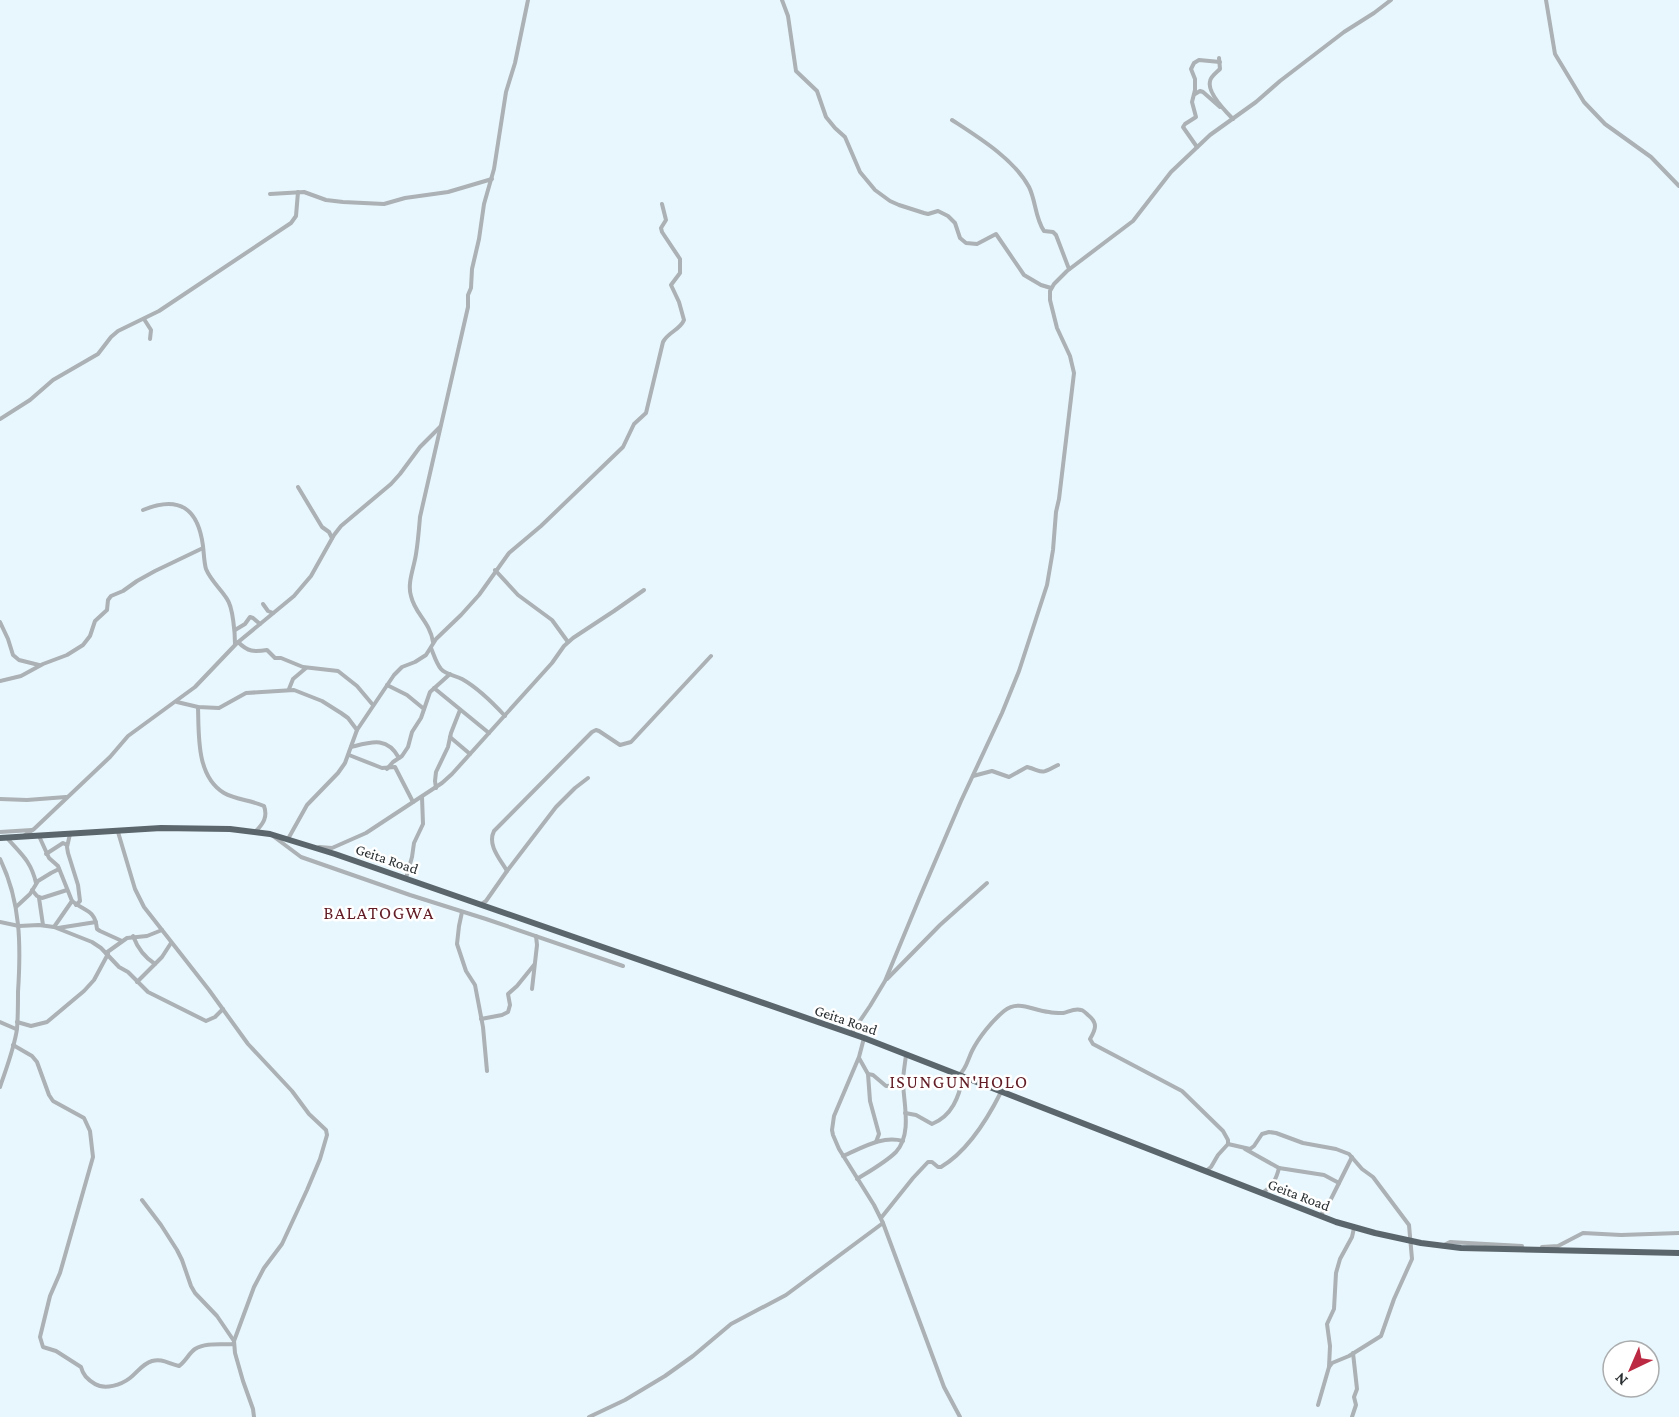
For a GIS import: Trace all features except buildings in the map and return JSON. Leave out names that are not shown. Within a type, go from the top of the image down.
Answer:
[{"type":"highway","name":"Geita Road","points":[[3,838],[161,828],[230,829],[270,834],[315,847],[864,1038],[1261,1194],[1354,1228],[1410,1241],[1461,1248],[1679,1253]]},
{"type":"street","points":[[505,716],[463,679],[445,673],[439,668],[432,645],[431,631],[414,606],[410,590],[420,517],[468,307],[472,269],[484,204],[492,179],[506,92],[515,63],[528,0]]},
{"type":"street","points":[[782,0],[788,16],[796,71],[817,92],[826,117],[846,138],[860,172],[869,185],[899,205],[928,214],[938,211],[943,213],[954,221],[960,238],[966,243],[977,244],[996,234],[1024,275],[1051,288]]},
{"type":"street","points":[[850,1034],[885,981],[906,927],[1002,713],[1019,671],[1047,585],[1074,373],[1070,357],[1057,328],[1050,300],[1051,288],[1069,269],[1133,221],[1167,177],[1197,147],[1344,32],[1390,0]]},
{"type":"street","points":[[1546,0],[1555,54],[1584,102],[1605,124],[1656,162],[1679,186]]},
{"type":"street","points":[[1197,147],[1184,128],[1185,124],[1196,117],[1192,105],[1193,94],[1196,90],[1195,79],[1191,69],[1196,61],[1219,60],[1220,69],[1210,79],[1210,84],[1214,94],[1233,119]]},
{"type":"street","points":[[1193,94],[1198,91],[1203,92],[1226,111],[1240,114]]},
{"type":"street","points":[[952,120],[977,137],[1020,173],[1034,198],[1038,222],[1044,231],[1053,232],[1056,235],[1069,269]]},
{"type":"street","points":[[270,194],[304,192],[326,200],[384,204],[405,198],[448,192],[492,179]]},
{"type":"street","points":[[0,419],[30,400],[53,380],[98,354],[118,331],[159,311],[291,223],[296,216],[298,192]]},
{"type":"street","points":[[288,839],[308,805],[338,773],[349,755],[357,730],[399,670],[422,659],[432,645],[472,603],[509,553],[617,454],[634,424],[646,413],[663,342],[682,325],[684,320],[671,285],[680,273],[680,260],[662,232],[661,228],[666,220],[662,204]]},
{"type":"street","points":[[144,319],[151,330],[150,339]]},
{"type":"street","points":[[22,837],[34,829],[129,736],[177,702],[205,678],[237,644],[294,596],[311,576],[341,526],[395,479],[420,447],[440,427]]},
{"type":"street","points":[[298,487],[318,522],[332,538]]},
{"type":"street","points":[[143,510],[157,504],[172,504],[189,510],[196,519],[206,567],[229,603],[237,644]]},
{"type":"street","points":[[0,681],[21,676],[67,655],[88,640],[95,621],[107,610],[111,596],[155,571],[203,548]]},
{"type":"street","points":[[495,570],[518,595],[552,620],[568,642]]},
{"type":"street","points":[[315,847],[332,848],[366,833],[436,788],[452,774],[505,716],[568,642],[644,590]]},
{"type":"street","points":[[263,604],[268,611],[273,613]]},
{"type":"street","points":[[234,631],[245,624],[250,617],[260,624]]},
{"type":"street","points":[[0,622],[1,630],[8,639],[13,656],[39,666]]},
{"type":"street","points":[[237,644],[257,652],[269,651],[275,658],[281,658],[306,668],[338,671],[357,686],[374,705]]},
{"type":"street","points":[[507,871],[491,840],[494,831],[592,732],[599,731],[620,745],[631,742],[711,656]]},
{"type":"street","points":[[288,689],[293,679],[306,668]]},
{"type":"street","points":[[387,768],[408,747],[412,732],[421,718],[430,692],[450,674]]},
{"type":"street","points":[[387,685],[407,695],[424,709]]},
{"type":"street","points":[[434,688],[489,733]]},
{"type":"street","points":[[177,702],[198,707],[219,708],[246,693],[288,689],[328,705],[348,718],[357,730]]},
{"type":"street","points":[[198,707],[202,759],[209,778],[226,794],[264,806],[265,819],[255,832]]},
{"type":"street","points":[[436,788],[436,772],[448,747],[460,710]]},
{"type":"street","points":[[450,737],[470,754]]},
{"type":"street","points":[[351,747],[370,741],[379,741],[387,745],[399,758]]},
{"type":"street","points":[[349,755],[387,768],[395,767],[413,802]]},
{"type":"street","points":[[973,776],[992,771],[1008,777],[1027,767],[1044,772],[1058,765]]},
{"type":"street","points":[[479,905],[486,901],[556,807],[588,778]]},
{"type":"street","points":[[0,799],[67,797]]},
{"type":"street","points":[[405,878],[407,878],[414,843],[423,824],[422,797]]},
{"type":"street","points":[[0,832],[34,829]]},
{"type":"street","points":[[118,832],[130,875],[140,898],[162,930],[248,1044],[292,1091],[309,1114],[326,1130],[327,1136],[320,1160],[299,1209],[282,1244],[264,1268],[254,1287],[234,1343]]},
{"type":"street","points":[[70,834],[68,854],[80,897],[76,905]]},
{"type":"street","points":[[270,834],[301,857],[622,966]]},
{"type":"street","points":[[39,836],[48,858],[57,864],[72,902],[91,912],[99,931],[123,941]]},
{"type":"street","points":[[3,838],[26,858],[36,884]]},
{"type":"street","points":[[46,854],[60,844],[68,846]]},
{"type":"street","points":[[0,860],[16,907],[20,959],[17,1029],[0,1087]]},
{"type":"street","points":[[16,907],[44,876],[59,869]]},
{"type":"street","points":[[885,981],[940,925],[987,883]]},
{"type":"street","points":[[32,890],[39,898],[43,925]]},
{"type":"street","points":[[39,898],[67,890]]},
{"type":"street","points":[[56,927],[72,902]]},
{"type":"street","points":[[462,912],[457,944],[466,971],[475,986],[488,1071]]},
{"type":"street","points":[[0,922],[19,926],[56,927],[92,942],[148,992],[206,1021],[223,1010]]},
{"type":"street","points":[[56,927],[96,922]]},
{"type":"street","points":[[17,1022],[31,1026],[46,1022],[84,991],[93,980],[107,954],[123,941],[133,936],[147,936],[162,930]]},
{"type":"street","points":[[133,936],[144,956],[155,964]]},
{"type":"street","points":[[532,990],[536,936]]},
{"type":"street","points":[[137,982],[166,952],[171,942]]},
{"type":"street","points":[[481,1019],[508,1012],[510,1005],[508,994],[534,965]]},
{"type":"street","points":[[905,1113],[916,1115],[934,1124],[954,1107],[960,1091],[961,1076],[969,1057],[981,1037],[1005,1010],[1015,1006],[1031,1007],[1052,1013],[1079,1009],[1094,1020],[1096,1027],[1090,1039],[1093,1044],[1187,1095],[1223,1131],[1228,1144]]},
{"type":"street","points":[[0,1022],[17,1029]]},
{"type":"street","points":[[864,1038],[863,1048],[833,1123],[833,1135],[883,1223],[944,1386],[960,1417]]},
{"type":"street","points":[[13,1045],[32,1056],[37,1062],[53,1101],[84,1118],[88,1123],[93,1157],[60,1273],[50,1296],[40,1336],[43,1347],[56,1351],[81,1367],[82,1373],[90,1381],[99,1387],[105,1387],[127,1380],[148,1362],[160,1360],[179,1366],[194,1350],[200,1347],[210,1344],[234,1343]]},
{"type":"street","points":[[857,1179],[896,1152],[903,1141],[905,1113],[903,1085],[906,1055]]},
{"type":"street","points":[[859,1058],[868,1074],[870,1101],[879,1134],[876,1142]]},
{"type":"street","points":[[868,1074],[873,1075],[886,1086],[903,1085]]},
{"type":"street","points":[[880,1218],[928,1162],[940,1167],[962,1152],[1001,1092]]},
{"type":"street","points":[[1242,1148],[1252,1148],[1262,1134],[1269,1132],[1303,1143],[1336,1149],[1352,1157],[1362,1170],[1373,1177],[1409,1225],[1412,1259],[1394,1299],[1382,1334],[1329,1366]]},
{"type":"street","points":[[843,1156],[876,1142],[894,1138],[903,1141]]},
{"type":"street","points":[[1228,1144],[1242,1148],[1280,1168],[1324,1175],[1339,1183]]},
{"type":"street","points":[[1205,1172],[1228,1144]]},
{"type":"street","points":[[1317,1215],[1321,1215],[1324,1211],[1352,1157]]},
{"type":"street","points":[[1261,1194],[1270,1188],[1280,1168]]},
{"type":"street","points":[[142,1200],[177,1250],[195,1293],[217,1316],[234,1343],[254,1417]]},
{"type":"street","points":[[589,1417],[625,1400],[665,1376],[731,1324],[786,1295],[883,1223]]},
{"type":"street","points":[[1318,1405],[1329,1366],[1330,1346],[1327,1324],[1334,1309],[1336,1272],[1352,1238],[1354,1228]]},
{"type":"street","points":[[1439,1245],[1450,1242],[1549,1247],[1564,1243],[1583,1233],[1637,1235],[1679,1233]]},
{"type":"street","points":[[1352,1417],[1356,1405],[1354,1396],[1357,1389],[1353,1353]]},
{"type":"district","name":"BALATOGWA","points":[[379,913]]},
{"type":"district","name":"ISUNGUN'HOLO","points":[[959,1082]]}]
